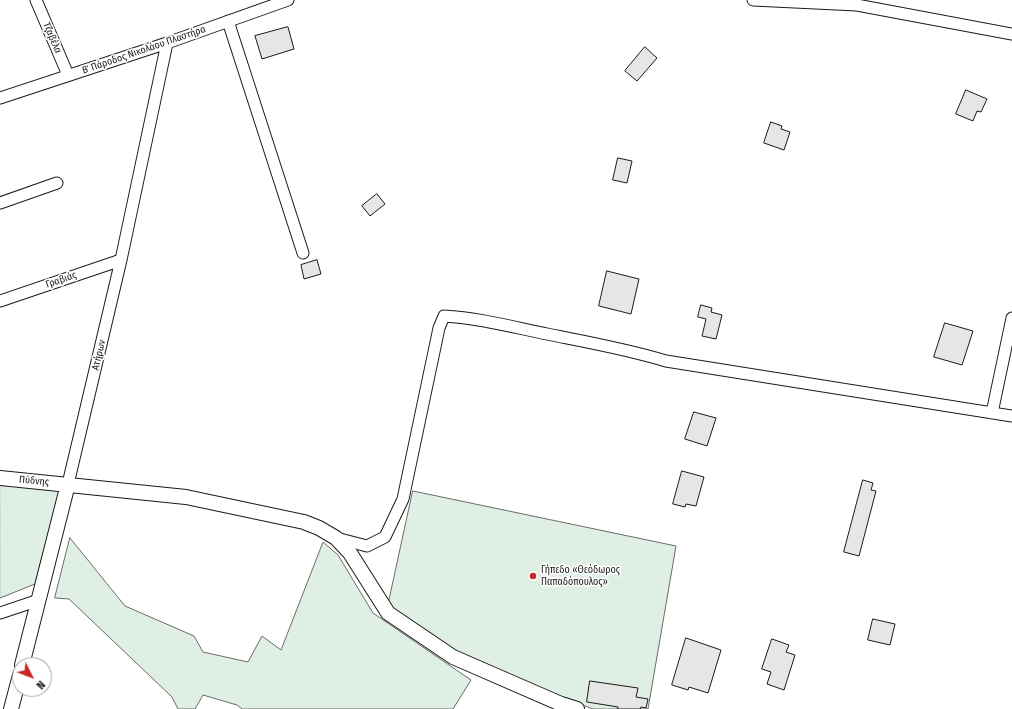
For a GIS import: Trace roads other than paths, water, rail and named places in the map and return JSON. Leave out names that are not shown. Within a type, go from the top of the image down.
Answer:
[{"type":"street","name":"Τζαβέλα","points":[[36,0],[68,75]]},
{"type":"street","name":"Β΄ Πάροδος Νικολάου Πλαστήρα","points":[[0,98],[167,43],[288,0]]},
{"type":"street","points":[[753,0],[857,5],[1012,34]]},
{"type":"street","points":[[228,21],[303,253]]},
{"type":"street","name":"Ατήρων","points":[[24,657],[68,484],[122,260],[167,43]]},
{"type":"street","points":[[0,203],[57,183]]},
{"type":"street","name":"Γραβιάς","points":[[0,301],[122,260]]},
{"type":"street","points":[[336,538],[367,546],[385,537],[403,499],[439,328],[444,316],[465,317],[505,325],[642,354],[666,361],[1012,416]]},
{"type":"street","points":[[992,413],[1012,318]]},
{"type":"street","name":"Πύδνης","points":[[0,478],[186,497],[304,522],[319,528],[336,538],[350,553],[388,613],[453,657],[560,704],[577,709]]},
{"type":"street","points":[[0,613],[39,600]]},
{"type":"street","points":[[11,709],[14,697]]},
{"type":"place","name":"Γήπεδο «Θεόδωρος Παπαδόπουλος»","points":[[533,576]]}]
